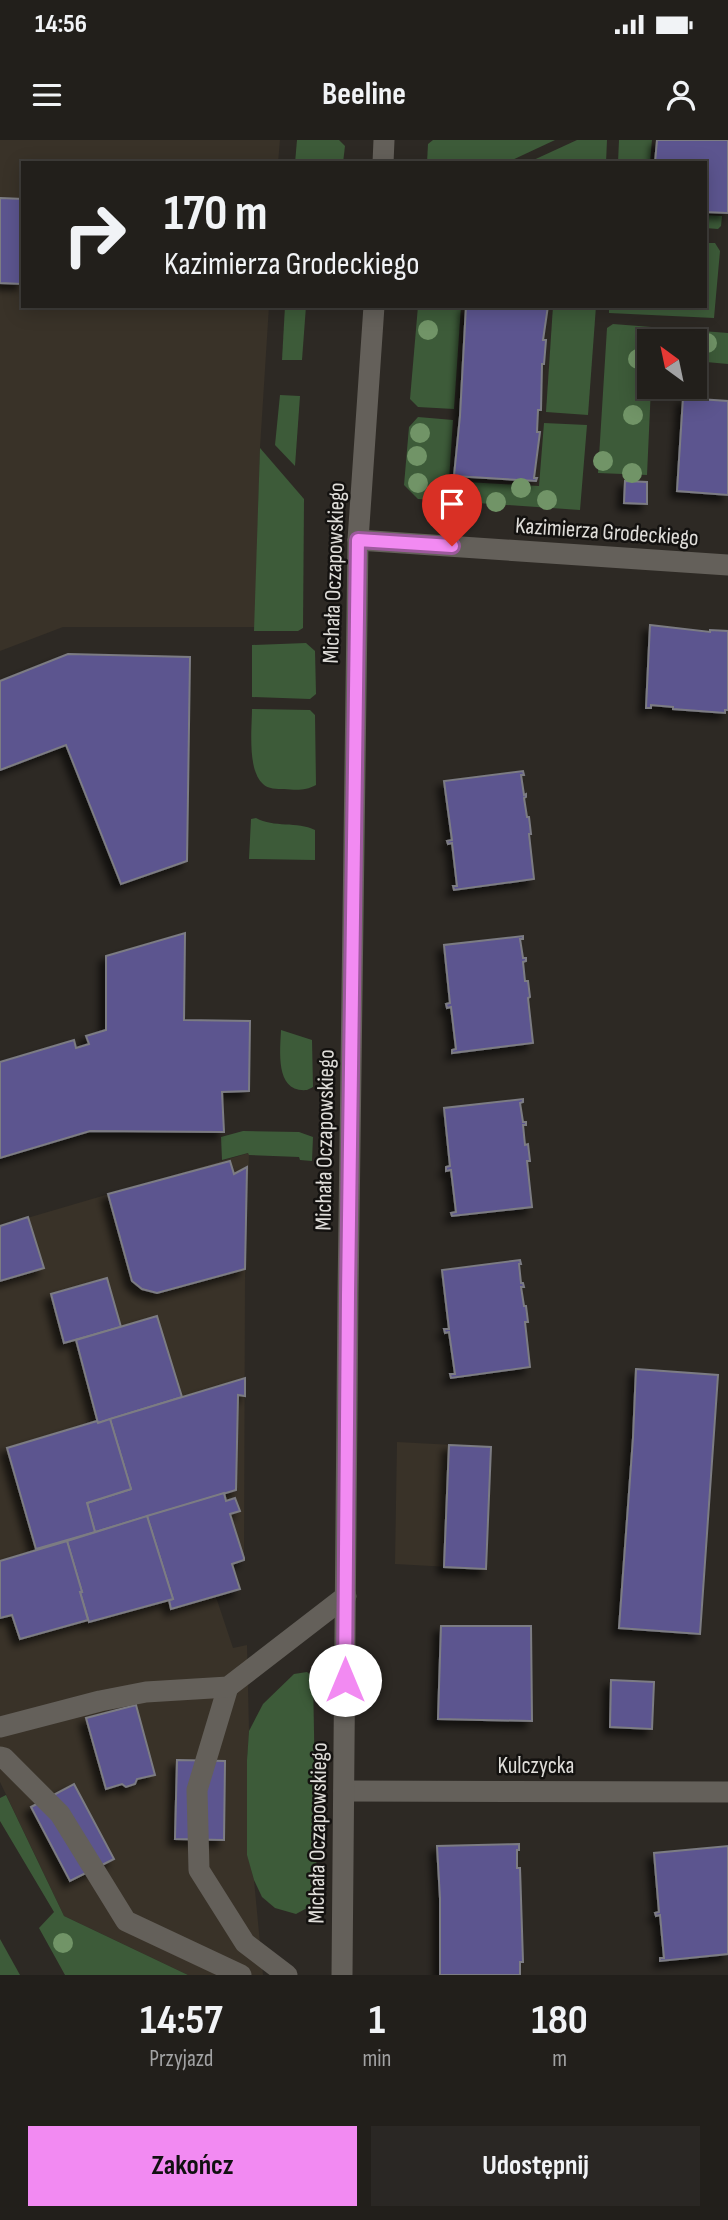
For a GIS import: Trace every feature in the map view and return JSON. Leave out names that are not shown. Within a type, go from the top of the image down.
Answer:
[{"type":"street","points":[[383,161],[384,140]]},
{"type":"street","name":"Michała Oczapowskiego","points":[[342,1975],[358,540],[373,308]]},
{"type":"street","name":"Kazimierza Grodeckiego","points":[[358,540],[728,565]]},
{"type":"street","points":[[0,1727],[146,1692],[228,1687],[346,1596]]},
{"type":"street","points":[[228,1687],[197,1790],[199,1870],[245,1942],[287,1975]]},
{"type":"street","points":[[0,1757],[60,1814],[126,1921],[241,1975]]},
{"type":"street","name":"Kulczycka","points":[[344,1791],[728,1792]]},
{"type":"shaded area","points":[[0,140],[280,140],[278,161],[21,161],[21,308],[269,308],[260,448],[255,627],[63,627],[0,651]]},
{"type":"shaded area","points":[[249,1153],[245,1278],[244,1560],[233,1564],[240,1589],[216,1597],[233,1648],[247,1645],[247,1854],[254,1880],[263,1975],[188,1975],[64,1916],[0,1782],[0,1226]]},
{"type":"shaded area","points":[[397,1442],[491,1447],[486,1569],[395,1564]]},
{"type":"green space","points":[[297,140],[339,140],[345,146],[343,161],[295,161]]},
{"type":"green space","points":[[433,140],[555,140],[510,161],[427,161],[428,144]]},
{"type":"green space","points":[[577,140],[607,140],[606,161],[531,161]]},
{"type":"green space","points":[[619,140],[652,140],[650,161],[618,161]]},
{"type":"green space","points":[[707,215],[722,216],[718,229],[707,228]]},
{"type":"green space","points":[[707,243],[715,243],[720,251],[714,318],[609,313],[609,308],[707,308]]},
{"type":"green space","points":[[285,308],[306,308],[302,360],[282,360]]},
{"type":"green space","points":[[418,308],[461,308],[454,409],[418,407],[410,399]]},
{"type":"green space","points":[[553,308],[596,308],[588,415],[546,412]]},
{"type":"green space","points":[[613,324],[677,329],[637,329],[637,399],[650,399],[647,475],[598,473],[607,328]]},
{"type":"green space","points":[[707,331],[728,333],[728,364],[707,362]]},
{"type":"green space","points":[[280,395],[300,396],[295,466],[275,445]]},
{"type":"green space","points":[[418,417],[453,420],[449,481],[539,486],[544,423],[587,425],[580,510],[418,499],[404,485],[409,427]]},
{"type":"green space","points":[[260,448],[304,499],[303,628],[298,631],[254,631]]},
{"type":"green space","points":[[306,643],[315,651],[316,694],[310,699],[252,697],[252,645]]},
{"type":"green space","points":[[252,709],[310,710],[315,715],[316,785],[296,790],[267,787],[263,784],[258,778],[252,759]]},
{"type":"green space","points":[[251,819],[270,823],[315,830],[315,860],[249,859]]},
{"type":"green space","points":[[281,1030],[312,1040],[313,1087],[307,1090],[289,1085],[284,1078],[280,1059]]},
{"type":"green space","points":[[243,1131],[299,1132],[313,1137],[312,1161],[300,1160],[299,1157],[248,1153],[222,1160],[221,1137]]},
{"type":"green space","points":[[307,1672],[313,1677],[317,1896],[307,1908],[296,1914],[275,1908],[262,1897],[254,1880],[247,1855],[247,1760],[249,1731],[263,1704],[294,1674]]},
{"type":"green space","points":[[6,1795],[64,1916],[188,1975],[65,1975],[39,1928],[54,1912],[0,1821],[0,1798]]},
{"type":"green space","points":[[0,1939],[20,1975],[0,1975]]},
{"type":"building","points":[[657,140],[728,140],[728,213],[707,212],[707,161],[655,161]]},
{"type":"building","points":[[0,198],[21,199],[21,284],[0,283]]},
{"type":"building","points":[[466,308],[548,308],[543,340],[546,340],[542,364],[541,410],[538,410],[537,432],[540,432],[534,478],[537,478],[536,481],[454,476]]},
{"type":"building","points":[[683,399],[728,401],[728,495],[677,491]]},
{"type":"building","points":[[625,481],[647,482],[647,504],[624,503]]},
{"type":"building","points":[[650,625],[710,632],[728,631],[728,710],[725,710],[725,713],[651,705],[651,708],[646,708]]},
{"type":"building","points":[[68,654],[190,657],[187,861],[121,884],[66,745],[0,770],[0,681]]},
{"type":"building","points":[[523,771],[524,775],[521,775],[529,817],[534,879],[454,890],[453,886],[457,886],[452,843],[448,844],[447,841],[452,840],[444,781]]},
{"type":"building","points":[[185,933],[184,1020],[250,1021],[249,1091],[222,1092],[224,1132],[90,1131],[0,1158],[0,1062],[74,1040],[76,1048],[89,1044],[86,1036],[106,1030],[106,956]]},
{"type":"building","points":[[523,936],[523,939],[520,939],[523,958],[526,958],[523,962],[530,997],[533,1043],[452,1053],[452,1050],[456,1049],[451,1007],[447,1008],[446,1004],[450,1003],[444,945]]},
{"type":"building","points":[[523,1099],[520,1103],[523,1122],[526,1122],[526,1125],[523,1125],[530,1161],[527,1161],[532,1207],[452,1216],[451,1213],[456,1212],[451,1170],[446,1171],[446,1167],[450,1166],[444,1108]]},
{"type":"building","points":[[230,1161],[234,1174],[247,1167],[245,1269],[157,1293],[142,1289],[132,1281],[108,1194]]},
{"type":"building","points":[[28,1217],[44,1268],[0,1281],[0,1226]]},
{"type":"building","points":[[520,1260],[521,1283],[524,1287],[521,1287],[528,1322],[525,1322],[530,1367],[451,1378],[450,1374],[455,1374],[449,1332],[445,1333],[444,1329],[449,1329],[442,1270]]},
{"type":"building","points":[[107,1278],[121,1327],[64,1343],[51,1294]]},
{"type":"building","points":[[157,1316],[182,1397],[98,1423],[76,1340]]},
{"type":"building","points":[[636,1369],[718,1375],[700,1634],[619,1628]]},
{"type":"building","points":[[245,1378],[245,1396],[238,1395],[236,1490],[95,1532],[87,1503],[131,1489],[110,1419]]},
{"type":"building","points":[[110,1419],[131,1489],[87,1503],[95,1532],[36,1549],[7,1448]]},
{"type":"building","points":[[449,1445],[491,1447],[486,1569],[444,1567]]},
{"type":"building","points":[[224,1493],[226,1501],[235,1498],[240,1511],[230,1514],[244,1558],[232,1564],[240,1589],[171,1609],[169,1600],[173,1599],[147,1516]]},
{"type":"building","points":[[147,1516],[173,1599],[89,1622],[67,1541]]},
{"type":"building","points":[[67,1541],[88,1620],[20,1639],[12,1615],[0,1618],[0,1561]]},
{"type":"building","points":[[441,1626],[531,1626],[532,1721],[438,1719]]},
{"type":"building","points":[[611,1680],[654,1682],[652,1729],[610,1727]]},
{"type":"building","points":[[136,1705],[155,1775],[137,1779],[135,1784],[126,1787],[122,1784],[106,1789],[86,1718]]},
{"type":"building","points":[[177,1760],[225,1761],[224,1840],[175,1839]]},
{"type":"building","points":[[74,1784],[114,1859],[70,1881],[31,1807]]},
{"type":"building","points":[[519,1844],[517,1868],[520,1868],[523,1962],[520,1962],[520,1975],[440,1975],[437,1846]]},
{"type":"building","points":[[728,1846],[728,1954],[660,1961],[660,1958],[664,1958],[660,1915],[656,1916],[655,1913],[659,1912],[654,1853]]},
{"type":"route","points":[[345,1680],[358,540],[452,546]]}]
